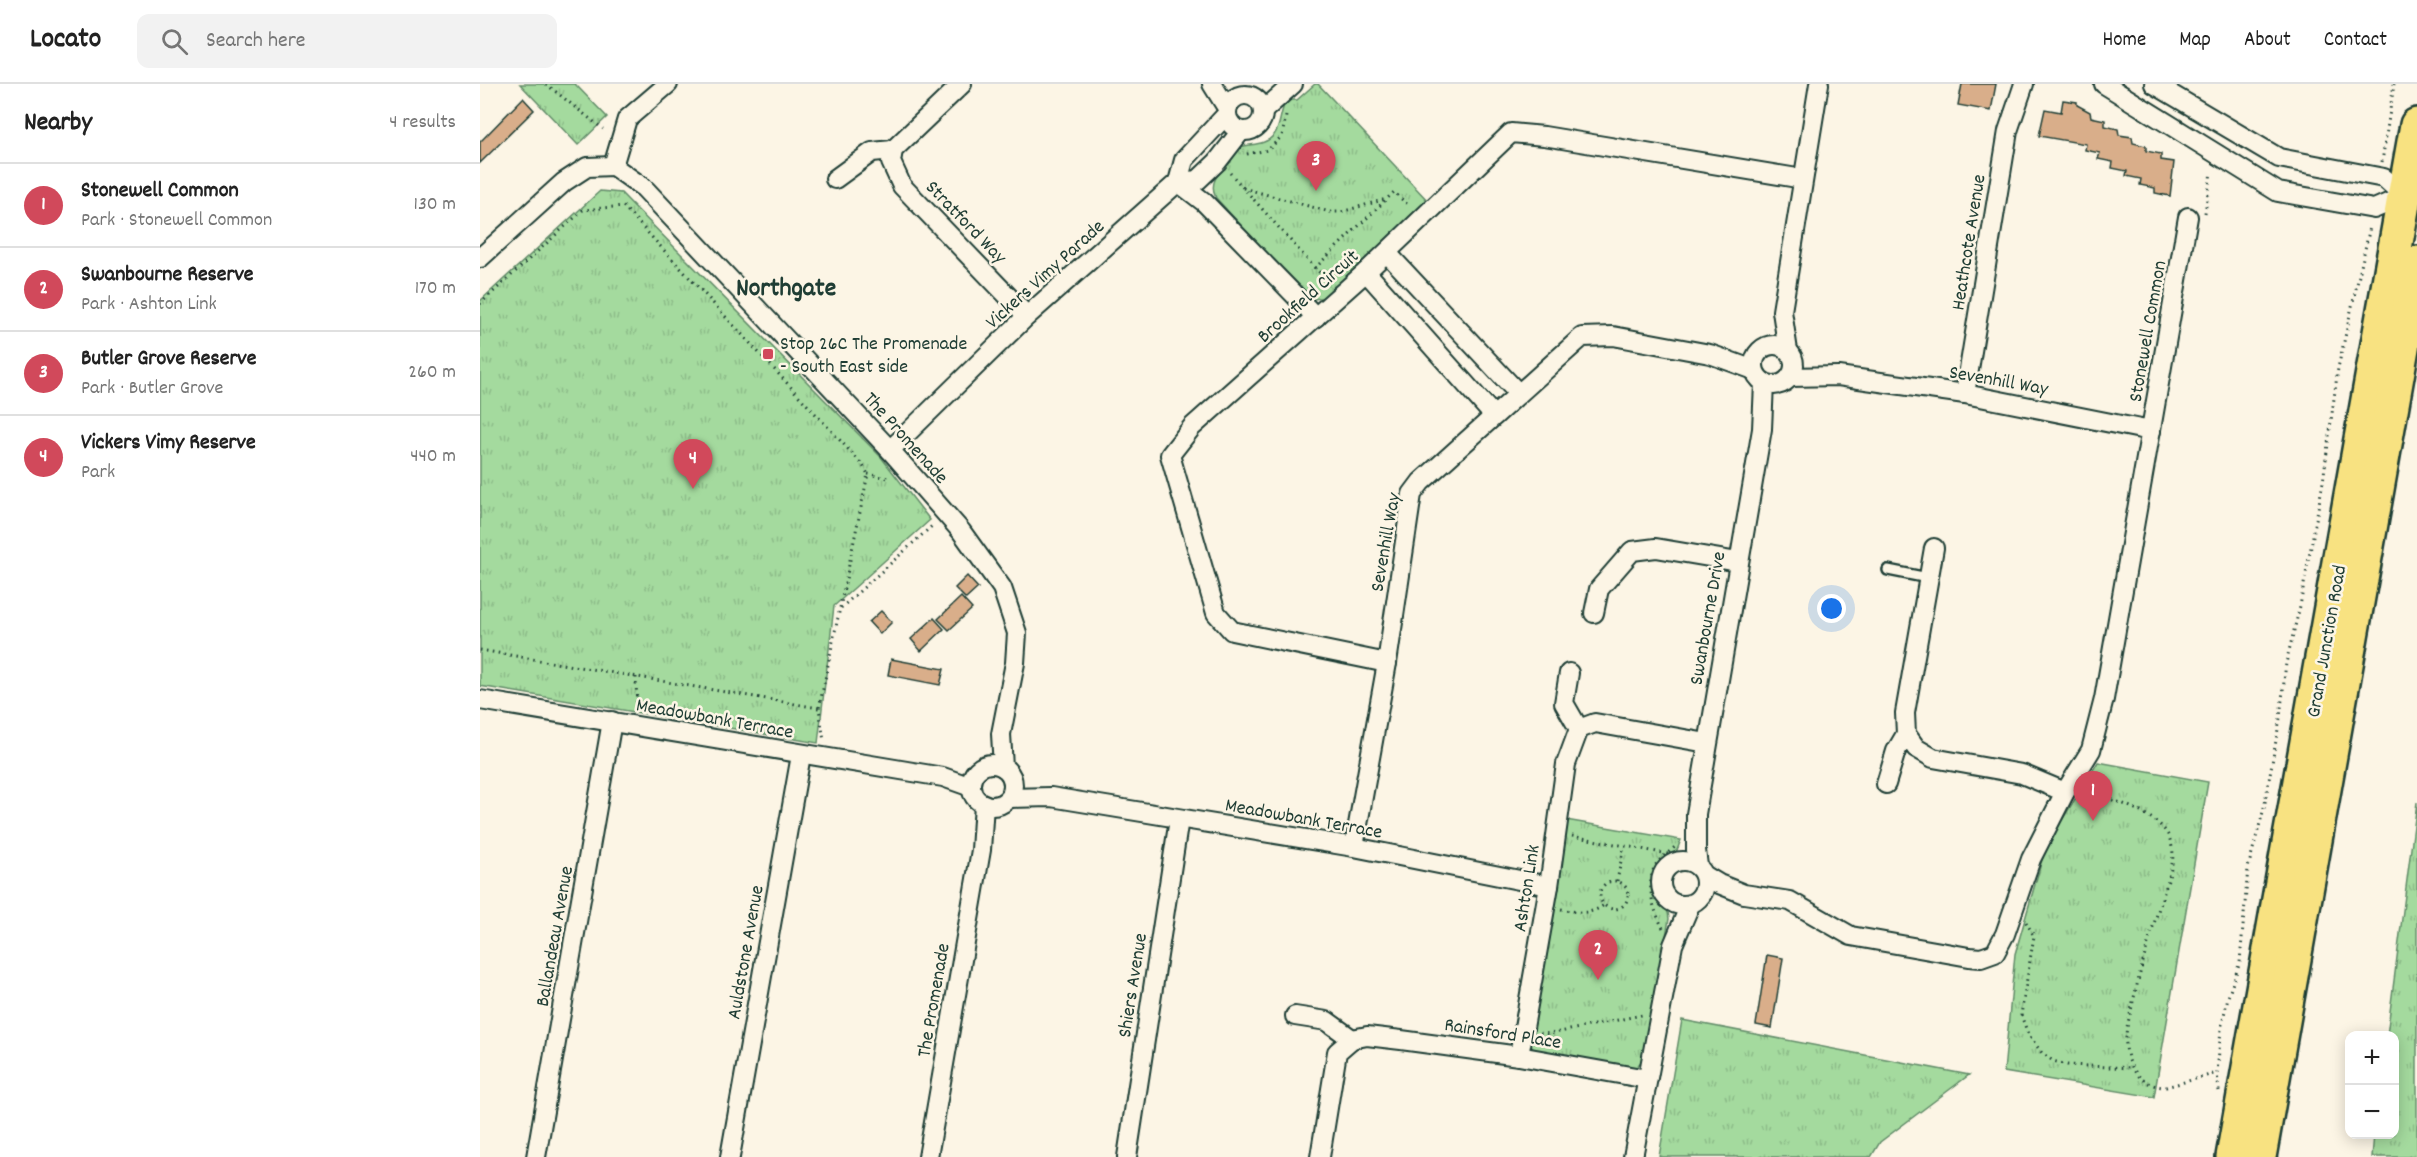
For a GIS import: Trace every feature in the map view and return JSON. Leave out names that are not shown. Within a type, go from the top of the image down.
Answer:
[{"type":"highway","name":"Grand Junction Road","points":[[2233,1157],[2411,198],[2417,125]]},
{"type":"highway","name":"Grand Junction Road","points":[[2259,1157],[2417,263]]},
{"type":"street","points":[[480,258],[564,182],[587,167],[613,166],[627,119],[668,84]]},
{"type":"street","points":[[835,179],[872,152],[893,150],[962,84]]},
{"type":"street","points":[[1212,84],[1241,100],[1259,101],[1263,111],[1261,123],[1246,132],[1231,126],[1241,100]]},
{"type":"street","points":[[1221,84],[1241,100]]},
{"type":"street","name":"Swanbourne Drive","points":[[1701,870],[1696,850],[1696,814],[1738,562],[1774,366],[1819,84]]},
{"type":"street","name":"Heathcote Avenue","points":[[1965,394],[2008,131],[2022,92],[2032,84]]},
{"type":"street","points":[[2104,84],[2278,192],[2374,209],[2411,198]]},
{"type":"street","points":[[2154,84],[2279,158],[2384,178],[2411,198]]},
{"type":"street","points":[[1263,111],[1292,85]]},
{"type":"street","name":"Vickers Vimy Parade","points":[[890,450],[1027,316],[1178,182],[1184,160],[1241,100]]},
{"type":"street","name":"Vickers Vimy Parade","points":[[1178,182],[1198,180],[1217,162],[1241,131]]},
{"type":"street","name":"Brookfield Circuit","points":[[1387,663],[1232,631],[1216,613],[1170,455],[1192,427],[1387,253],[1511,132],[1803,179]]},
{"type":"street","name":"Stratford Way","points":[[893,150],[891,162],[902,186],[1027,316]]},
{"type":"street","name":"The Promenade","points":[[613,166],[644,188],[890,450],[961,531],[1002,588],[1017,633],[1015,663],[1000,734],[928,1157]]},
{"type":"street","points":[[1178,182],[1204,202],[1316,317]]},
{"type":"street","name":"Stonewell Common","points":[[1701,870],[1719,884],[1744,894],[1790,901],[1851,936],[1981,958],[1995,953],[2005,934],[2031,858],[2073,797],[2091,750],[2104,699],[2188,218]]},
{"type":"street","points":[[1387,253],[1518,393]]},
{"type":"street","points":[[1366,272],[1494,416]]},
{"type":"street","name":"Sevenhill Way","points":[[1354,847],[1387,663],[1412,494],[1518,393],[1582,337],[1613,336],[1774,366],[1965,394],[2151,431]]},
{"type":"street","points":[[1594,614],[1599,589],[1632,551],[1656,548],[1738,562]]},
{"type":"street","points":[[1934,548],[1905,713],[1906,734],[1916,748],[1933,758],[2022,774],[2073,797]]},
{"type":"street","points":[[1569,673],[1564,703],[1579,729],[1595,723],[1707,743]]},
{"type":"street","name":"Meadowbank Terrace","points":[[480,700],[1354,847],[1549,886]]},
{"type":"street","name":"Ballandeau Avenue","points":[[536,1157],[612,722]]},
{"type":"street","name":"Ashton Link","points":[[1519,1056],[1549,886],[1566,764],[1579,729]]},
{"type":"street","points":[[1886,784],[1896,751],[1906,734]]},
{"type":"street","name":"Auldstone Avenue","points":[[730,1157],[801,755]]},
{"type":"street","name":"Swanbourne Drive","points":[[1673,858],[1696,814]]},
{"type":"street","name":"Shiers Avenue","points":[[1127,1157],[1179,819]]},
{"type":"street","points":[[1633,1157],[1668,937],[1688,902],[1705,887],[1701,870],[1689,861],[1673,858],[1665,870],[1661,885],[1663,892],[1688,902]]},
{"type":"street","name":"Stonewell Common","points":[[1688,902],[1744,894]]},
{"type":"street","points":[[1295,1016],[1327,1021],[1352,1039],[1337,1052],[1320,1157]]},
{"type":"street","name":"Rainsford Place","points":[[1352,1039],[1367,1036],[1519,1056],[1647,1079]]},
{"type":"lane","points":[[1888,570],[1928,578]]},
{"type":"path","points":[[546,84],[603,129]]},
{"type":"path","points":[[2382,165],[2394,84]]},
{"type":"path","points":[[1241,159],[1248,153],[1268,150],[1282,135],[1285,118],[1302,101],[1292,85]]},
{"type":"path","points":[[1234,165],[1228,171],[1332,285]]},
{"type":"path","points":[[2188,218],[2205,216],[2212,173],[2210,172]]},
{"type":"path","points":[[1244,188],[1330,212],[1341,212],[1380,199],[1388,199]]},
{"type":"path","points":[[1315,267],[1394,192],[1422,219]]},
{"type":"path","points":[[480,304],[583,210],[623,206],[862,464],[868,474],[819,708],[825,744]]},
{"type":"path","points":[[2223,1099],[2218,1089],[2217,1073],[2224,1012],[2240,962],[2248,868],[2264,808],[2280,717],[2286,663],[2300,606],[2323,482],[2338,368],[2371,227],[2362,225]]},
{"type":"path","points":[[868,474],[888,478]]},
{"type":"path","points":[[840,609],[932,526]]},
{"type":"path","points":[[480,650],[819,708]]},
{"type":"path","points":[[636,677],[637,717]]},
{"type":"path","points":[[2073,797],[2086,792],[2119,801],[2163,827],[2170,839],[2173,853],[2170,871],[2143,957],[2126,1036],[2127,1054],[2132,1068],[2140,1078],[2157,1087],[2166,1088],[2217,1073]]},
{"type":"path","points":[[1568,836],[1673,858]]},
{"type":"path","points":[[1668,937],[1654,911],[1651,890],[1654,867],[1673,858],[1679,838]]},
{"type":"path","points":[[1617,881],[1624,846]]},
{"type":"path","points":[[1617,881],[1628,889],[1626,903],[1614,909],[1604,905],[1600,898],[1602,888],[1608,882],[1617,881]]},
{"type":"path","points":[[1556,908],[1586,914],[1604,905]]},
{"type":"path","points":[[2026,921],[2034,936],[2021,1015],[2028,1034],[2042,1053],[2053,1061],[2067,1065],[2132,1068]]},
{"type":"path","points":[[1534,1032],[1550,1034],[1648,1014]]},
{"type":"green space","points":[[520,84],[575,84],[607,117],[578,145]]},
{"type":"green space","points":[[1315,84],[1318,84],[1429,202],[1326,297],[1314,299],[1303,293],[1216,198],[1213,187],[1216,178],[1231,162],[1232,152],[1264,142],[1274,135],[1287,100],[1297,100]]},
{"type":"green space","points":[[600,191],[621,193],[881,457],[930,520],[834,606],[818,743],[480,686],[480,301]]},
{"type":"green space","points":[[2098,762],[2208,782],[2154,1097],[2004,1072],[2015,954],[2046,846]]},
{"type":"green space","points":[[2417,802],[2417,1157],[2372,1157],[2374,1139],[2399,1139],[2399,1031],[2388,1031]]},
{"type":"green space","points":[[1566,820],[1681,840],[1676,852],[1656,877],[1657,894],[1667,910],[1669,919],[1646,1051],[1644,1058],[1635,1069],[1535,1051],[1528,1042]]},
{"type":"green space","points":[[1682,1020],[1969,1075],[1880,1142],[1871,1157],[1659,1157]]},
{"type":"building","points":[[1962,84],[1996,84],[1991,111],[1958,105]]},
{"type":"building","points":[[523,98],[534,110],[480,163],[480,142]]},
{"type":"building","points":[[2063,100],[2077,102],[2077,105],[2090,112],[2091,117],[2105,120],[2105,126],[2118,129],[2119,135],[2132,137],[2133,143],[2146,146],[2146,151],[2161,154],[2161,160],[2174,162],[2170,196],[2155,193],[2155,188],[2140,185],[2141,179],[2126,176],[2127,171],[2112,168],[2113,162],[2098,159],[2100,153],[2085,150],[2086,144],[2039,136],[2045,109],[2061,112]]},
{"type":"building","points":[[967,576],[978,588],[966,599],[955,588]]},
{"type":"building","points":[[961,597],[972,609],[949,630],[938,619]]},
{"type":"building","points":[[881,611],[892,622],[880,634],[869,622]]},
{"type":"building","points":[[934,618],[944,629],[921,651],[911,639]]},
{"type":"building","points":[[891,659],[944,669],[940,685],[888,675]]},
{"type":"building","points":[[1767,955],[1783,958],[1772,1028],[1756,1025]]},
{"type":"place","name":"Butler Grove Reserve","points":[[1316,191]]},
{"type":"place","name":"Stop 26C The Promenade - South East side","points":[[768,354]]},
{"type":"place","name":"Vickers Vimy Reserve","points":[[693,489]]},
{"type":"place","name":"Stonewell Common","points":[[2093,821]]},
{"type":"place","name":"Swanbourne Reserve","points":[[1598,980]]},
{"type":"district","name":"Northgate","points":[[786,286]]}]
